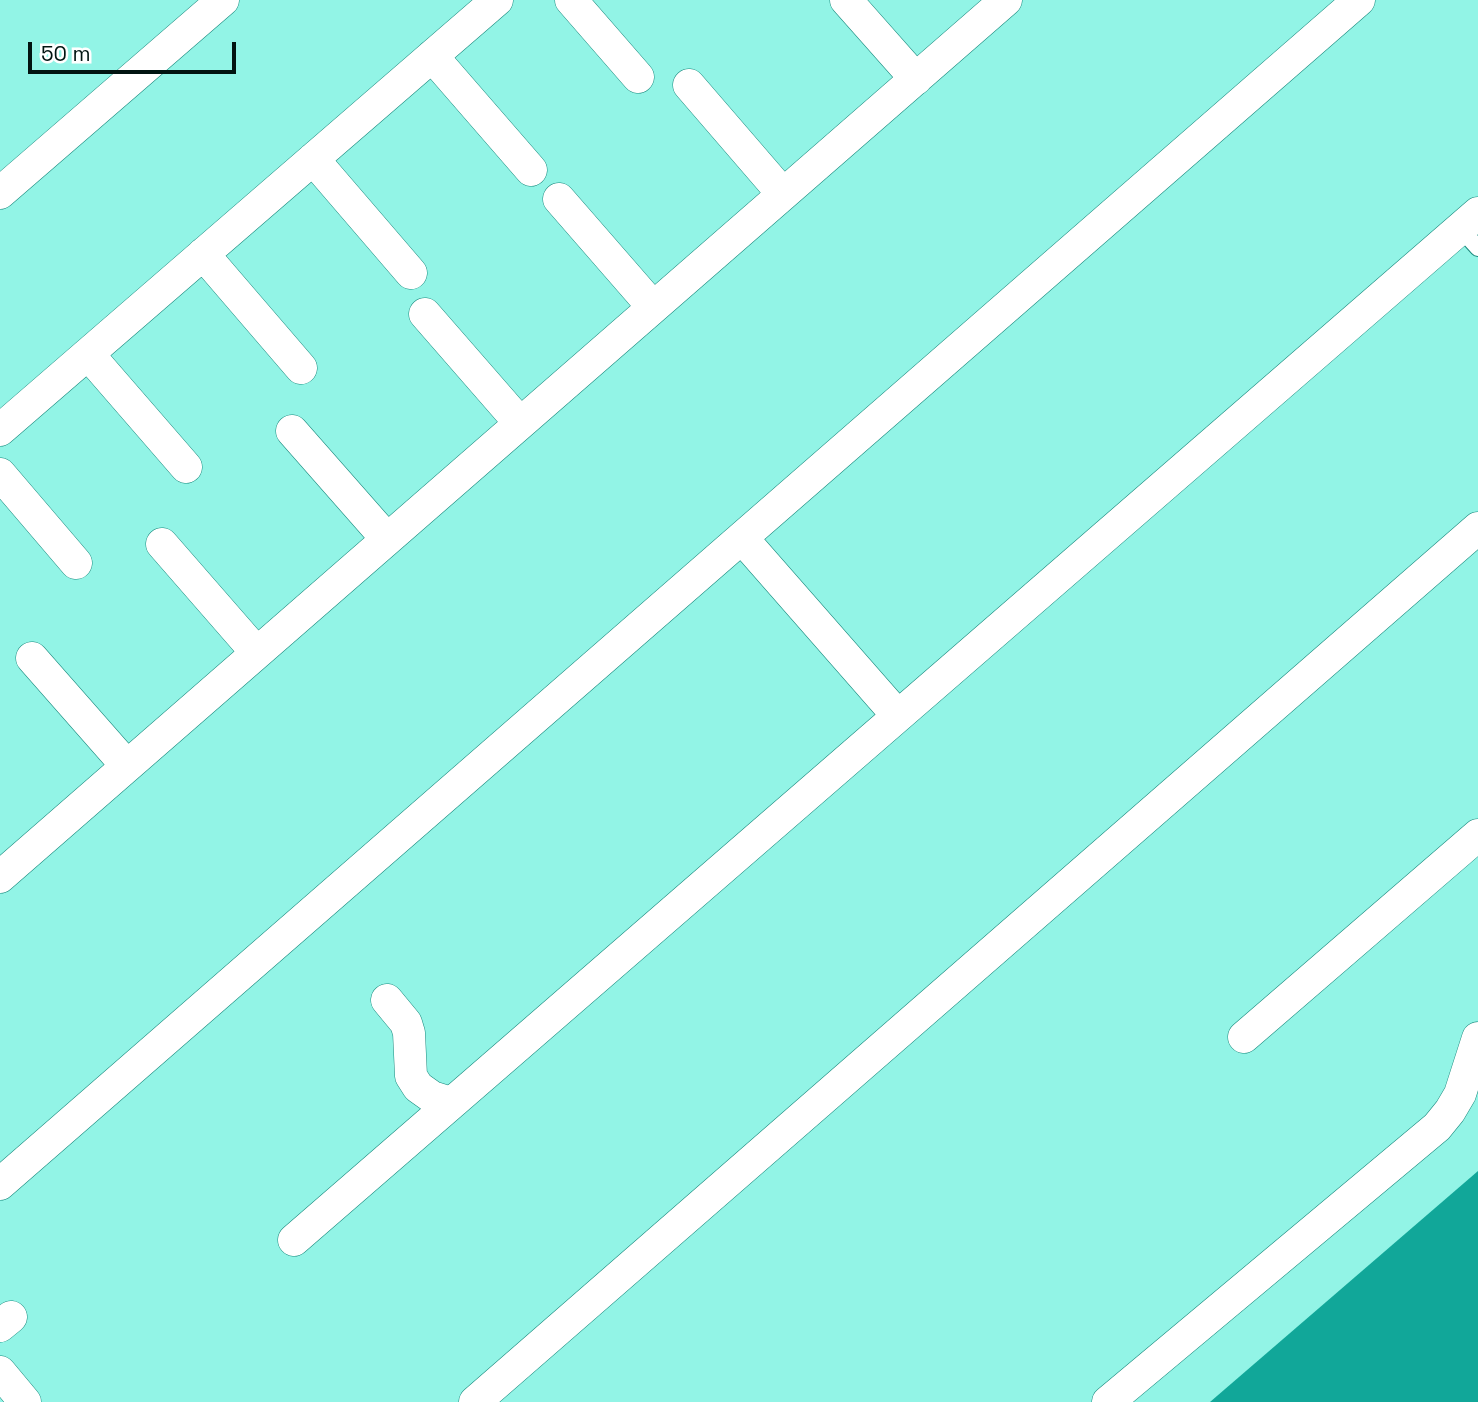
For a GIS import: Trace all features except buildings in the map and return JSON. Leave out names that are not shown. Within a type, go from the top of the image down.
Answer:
[{"type":"street","points":[[0,193],[223,0]]},
{"type":"street","points":[[0,430],[497,0]]},
{"type":"street","points":[[571,0],[638,77]]},
{"type":"street","points":[[846,0],[916,79]]},
{"type":"street","points":[[0,877],[1006,0]]},
{"type":"street","points":[[0,1184],[1359,0]]},
{"type":"street","points":[[432,56],[531,170]]},
{"type":"street","points":[[689,85],[783,194]]},
{"type":"street","points":[[313,159],[411,273]]},
{"type":"street","points":[[559,199],[653,307]]},
{"type":"street","points":[[294,1240],[898,716],[1472,229]]},
{"type":"street","points":[[203,254],[301,368]]},
{"type":"street","points":[[425,314],[520,423]]},
{"type":"street","points":[[88,354],[186,467]]},
{"type":"street","points":[[292,430],[387,539]]},
{"type":"street","points":[[0,474],[76,563]]},
{"type":"street","points":[[475,1402],[1478,528]]},
{"type":"street","points":[[742,538],[898,716]]},
{"type":"street","points":[[162,544],[257,653]]},
{"type":"street","points":[[32,658],[127,766]]},
{"type":"street","points":[[1244,1037],[1478,835]]},
{"type":"street","points":[[387,1000],[410,1032],[411,1076],[418,1087],[432,1097],[451,1103]]},
{"type":"street","points":[[1108,1402],[1437,1127],[1460,1094],[1478,1038]]},
{"type":"street","points":[[0,1373],[25,1402]]},
{"type":"shaded area","points":[[1478,1171],[1478,1402],[1210,1402]]}]
